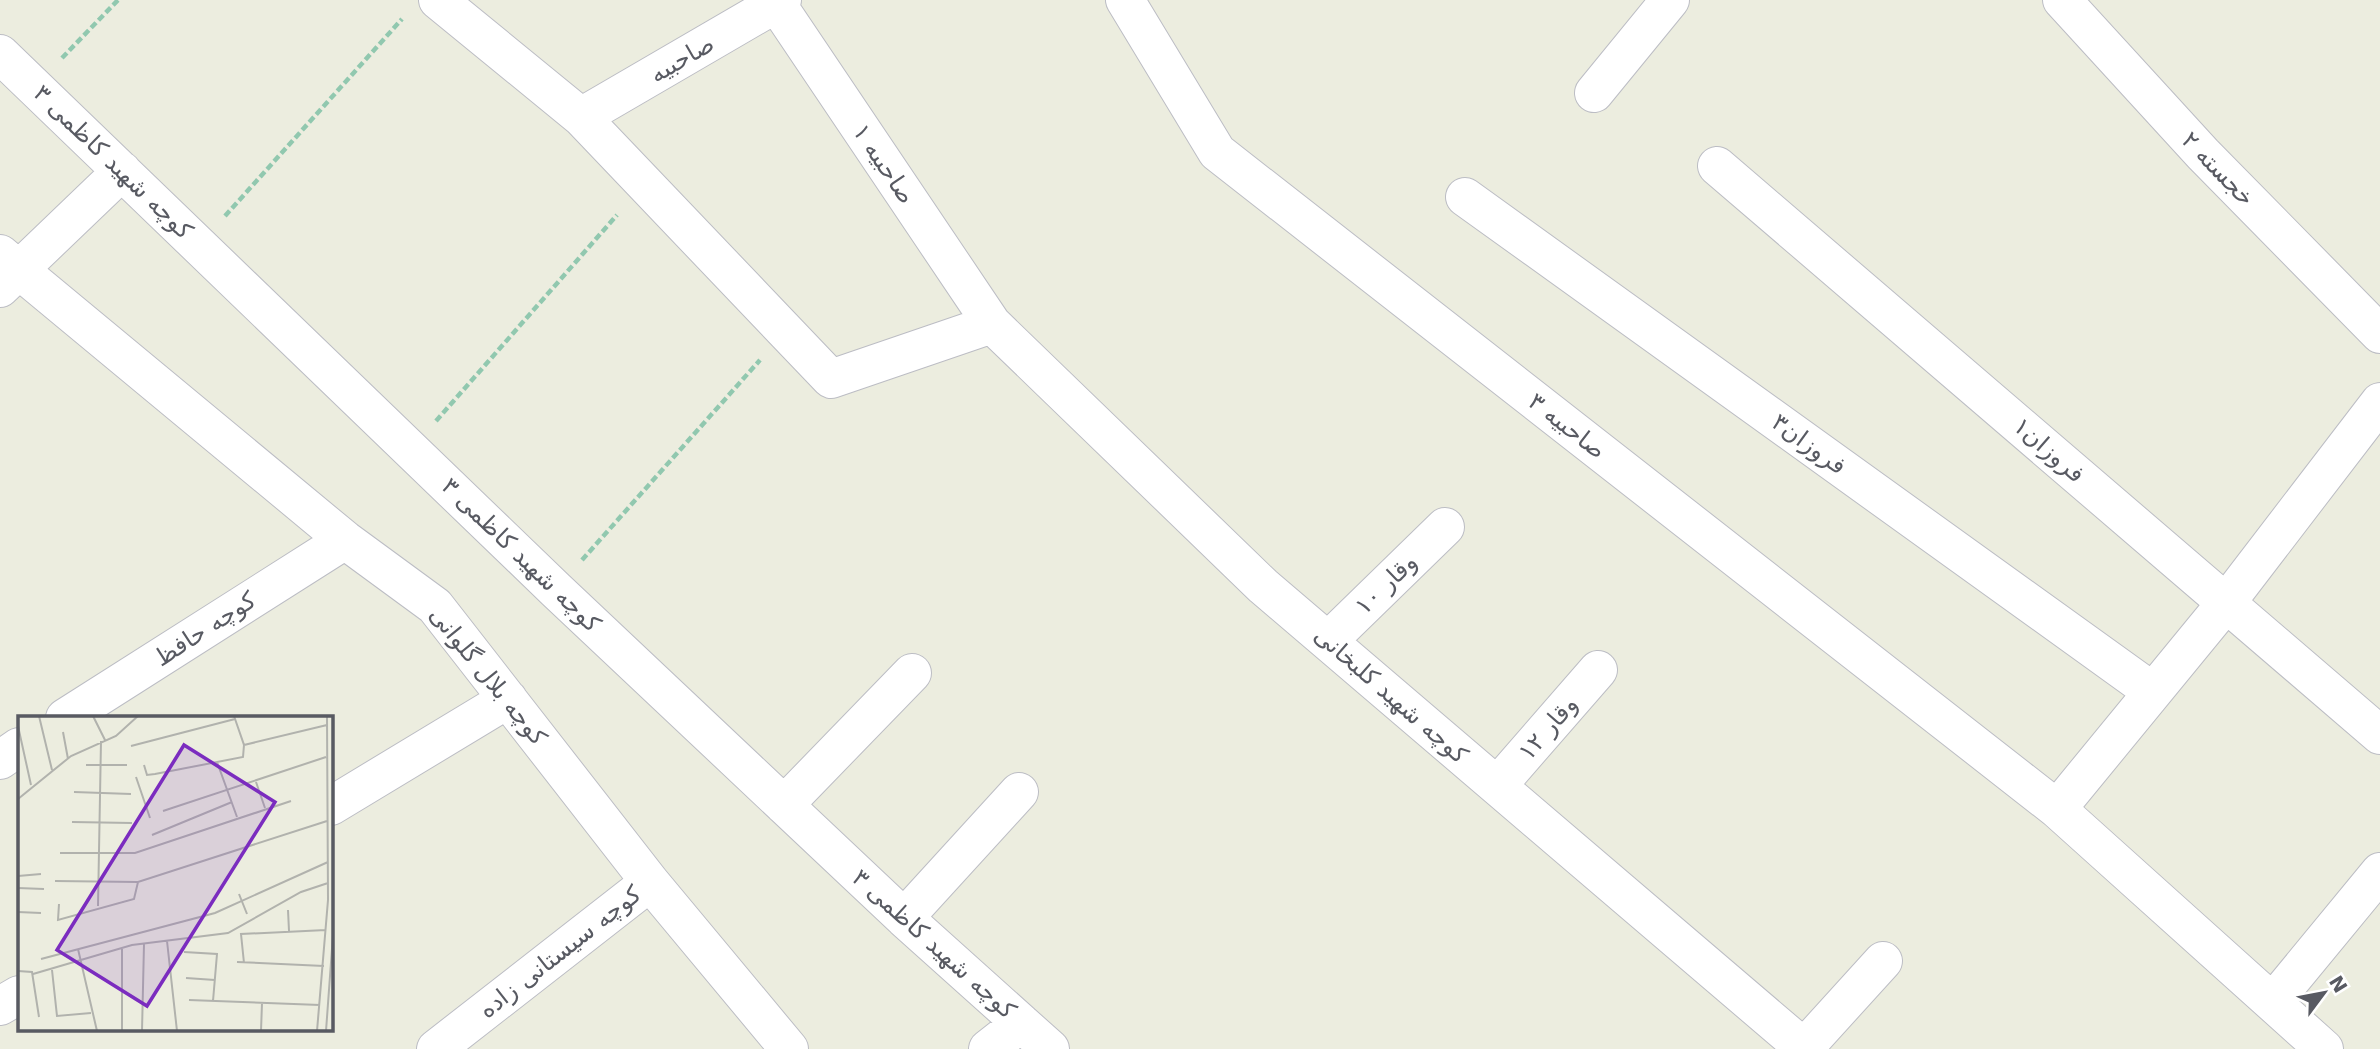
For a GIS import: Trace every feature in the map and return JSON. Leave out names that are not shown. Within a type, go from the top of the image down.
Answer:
[{"type":"street","name":"صاحبیه ۳","points":[[1125,0],[1217,152],[2057,809],[2324,1049]]},
{"type":"street","points":[[1594,93],[1670,0]]},
{"type":"street","name":"خجسته ۲","points":[[2062,0],[2203,154],[2380,334]]},
{"type":"street","name":"صاحبیه","points":[[581,117],[777,1]]},
{"type":"street","name":"صاحبیه ۱","points":[[777,1],[992,324]]},
{"type":"street","points":[[424,5],[581,117],[831,379],[992,324]]},
{"type":"street","name":"کوچه شهید کاظمی ۳","points":[[0,54],[556,590],[904,918],[1050,1049]]},
{"type":"street","name":"فروزان۱","points":[[1717,166],[2380,735]]},
{"type":"street","points":[[6,271],[122,171]]},
{"type":"street","name":"فروزان۳","points":[[1465,197],[2153,692]]},
{"type":"street","name":"کوچه بلال گلوانی","points":[[6,271],[345,540],[435,606],[650,882],[789,1049]]},
{"type":"street","name":"کوچه شهید کلبخانی","points":[[992,324],[1263,586],[1804,1049]]},
{"type":"street","points":[[2057,809],[2227,603],[2380,402]]},
{"type":"street","name":"وقار ۱۰","points":[[1328,641],[1445,527]]},
{"type":"street","name":"کوچه حافظ","points":[[68,716],[345,540]]},
{"type":"street","name":"وقار ۱۲","points":[[1497,786],[1598,670]]},
{"type":"street","points":[[784,805],[912,673]]},
{"type":"street","points":[[332,805],[508,699]]},
{"type":"street","points":[[0,760],[18,748]]},
{"type":"street","points":[[904,918],[1019,792]]},
{"type":"street","points":[[2273,1002],[2380,872]]},
{"type":"street","name":"کوچه سیستانی زاده","points":[[436,1049],[650,882]]},
{"type":"street","points":[[1804,1049],[1883,961]]},
{"type":"street","points":[[0,1006],[18,996]]},
{"type":"street","points":[[988,1049],[1021,1023]]},
{"type":"path","points":[[35,87],[118,0]]},
{"type":"path","points":[[199,245],[424,5]]},
{"type":"path","points":[[411,449],[646,183]]},
{"type":"path","points":[[556,590],[786,331]]}]
